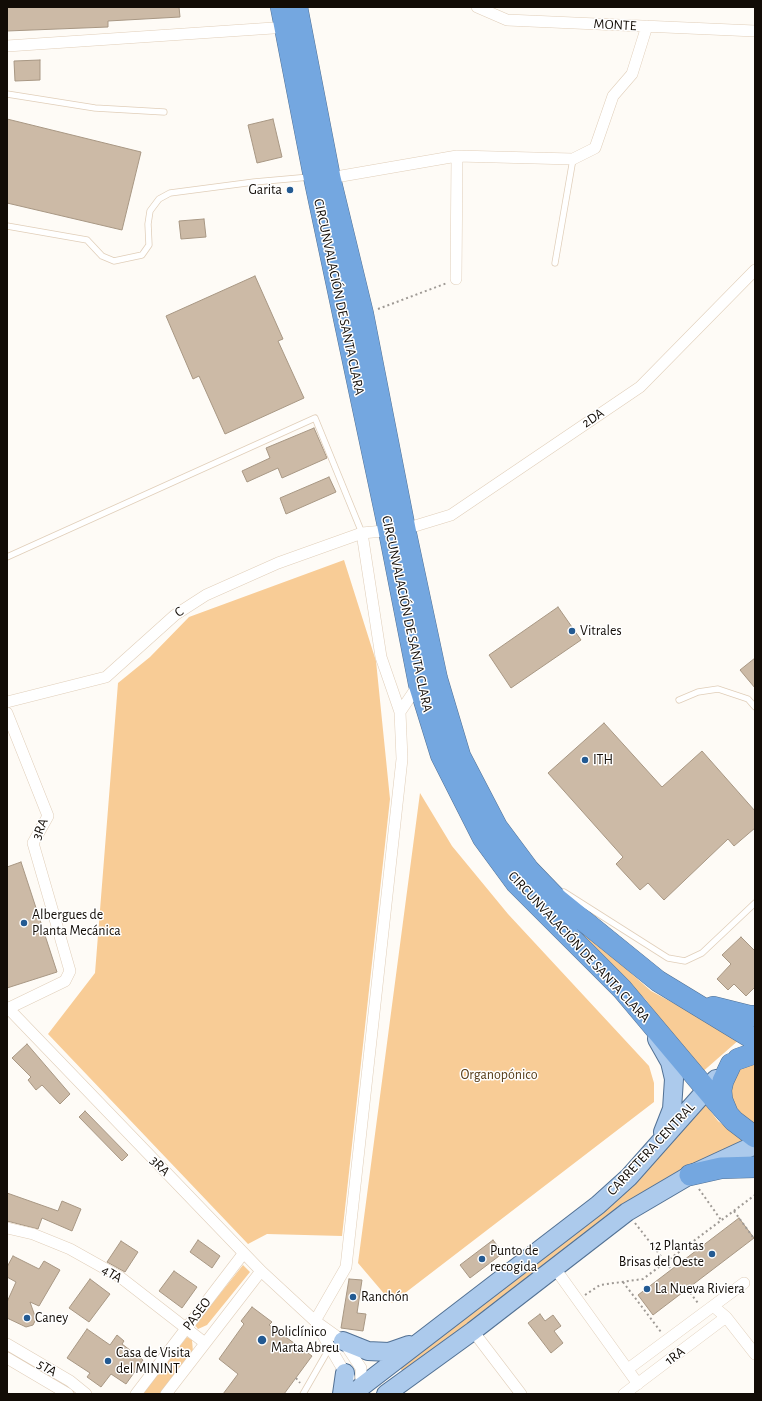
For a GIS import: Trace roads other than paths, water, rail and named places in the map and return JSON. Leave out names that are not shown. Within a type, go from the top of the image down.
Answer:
[{"type":"highway","name":"CIRCUNVALACIÓN DE SANTA CLARA","points":[[281,7],[294,20],[322,177],[397,530],[437,679],[460,756],[522,877],[558,900],[658,981],[755,1040]]},
{"type":"highway","name":"CIRCUNVALACIÓN DE SANTA CLARA","points":[[322,177],[363,314],[397,530],[419,684],[441,755],[483,838],[522,877],[622,989],[732,1119],[755,1137]]},
{"type":"highway","points":[[688,1000],[749,1016],[755,1016]]},
{"type":"highway","points":[[742,1059],[723,1081],[721,1090],[722,1100],[732,1119],[741,1126],[755,1131]]},
{"type":"highway","points":[[690,1175],[721,1168],[755,1167]]},
{"type":"main road","points":[[629,1177],[664,1130],[672,1109],[674,1095],[674,1079],[670,1062],[647,1019]]},
{"type":"main road","name":"CARRETERA CENTRAL","points":[[359,1392],[419,1342],[598,1205],[629,1177],[706,1089],[755,1047]]},
{"type":"main road","name":"CARRETERA CENTRAL","points":[[386,1394],[473,1331],[627,1212],[690,1175],[755,1145]]},
{"type":"main road","points":[[336,1343],[368,1351],[389,1352],[419,1342]]},
{"type":"main road","points":[[342,1394],[345,1373]]},
{"type":"street","name":"MONTE","points":[[477,7],[507,20],[755,31]]},
{"type":"street","points":[[7,46],[294,20]]},
{"type":"street","points":[[322,177],[457,156],[573,159],[595,148],[613,96],[632,74],[647,26]]},
{"type":"street","points":[[456,279],[457,156]]},
{"type":"street","name":"2DA","points":[[362,533],[397,530],[451,515],[640,387],[755,270]]},
{"type":"street","points":[[315,1321],[346,1267],[402,759],[400,712],[381,657],[362,533]]},
{"type":"street","name":"C","points":[[7,702],[106,677],[175,615],[206,594],[278,563],[362,533]]},
{"type":"street","points":[[400,712],[419,684]]},
{"type":"street","name":"3RA","points":[[7,714],[48,816],[33,843],[70,971],[65,981],[8,1008],[243,1254],[315,1321],[361,1368],[359,1392]]},
{"type":"street","name":"4TA","points":[[7,1228],[33,1234],[76,1253],[120,1277],[205,1343]]},
{"type":"street","name":"PASEO","points":[[136,1394],[243,1254]]},
{"type":"street","points":[[554,1267],[638,1384]]},
{"type":"street","name":"PASEO","points":[[166,1394],[261,1271]]},
{"type":"street","points":[[628,1369],[744,1283]]},
{"type":"street","points":[[709,1309],[726,1317],[755,1354]]},
{"type":"street","name":"1RA","points":[[624,1394],[726,1317]]},
{"type":"street","points":[[473,1331],[521,1394]]},
{"type":"street","name":"3RA","points":[[336,1343],[345,1373],[359,1392]]},
{"type":"street","name":"5TA","points":[[7,1344],[70,1381],[86,1394]]},
{"type":"street","name":"5TA","points":[[7,1358],[68,1394]]},
{"type":"lane","points":[[7,94],[96,108],[164,112]]},
{"type":"lane","points":[[554,263],[573,159]]},
{"type":"lane","points":[[7,226],[87,240],[102,256],[114,261],[142,255],[149,245],[148,224],[150,211],[159,199],[170,193],[254,182],[322,177]]},
{"type":"lane","points":[[7,557],[315,418],[362,533]]},
{"type":"lane","points":[[679,700],[698,692],[718,688],[748,699],[755,707]]},
{"type":"lane","points":[[522,877],[668,958],[685,961],[702,953],[755,903]]},
{"type":"lane","points":[[303,1394],[336,1343]]},
{"type":"place","name":"Garita","points":[[290,190]]},
{"type":"place","name":"Vitrales","points":[[572,631]]},
{"type":"place","name":"ITH","points":[[585,760]]},
{"type":"place","name":"Albergues de Planta Mecánica","points":[[24,923]]},
{"type":"place","name":"12 Plantas Brisas del Oeste","points":[[712,1254]]},
{"type":"place","name":"Punto de recogida","points":[[482,1259]]},
{"type":"place","name":"La Nueva Riviera","points":[[647,1289]]},
{"type":"place","name":"Ranchón","points":[[353,1297]]},
{"type":"place","name":"Caney","points":[[27,1318]]},
{"type":"place","name":"Policlínico Marta Abreu","points":[[262,1340]]},
{"type":"place","name":"Casa de Visita del MININT","points":[[108,1361]]},
{"type":"park label","name":"Organopónico","points":[[499,1075]]}]
